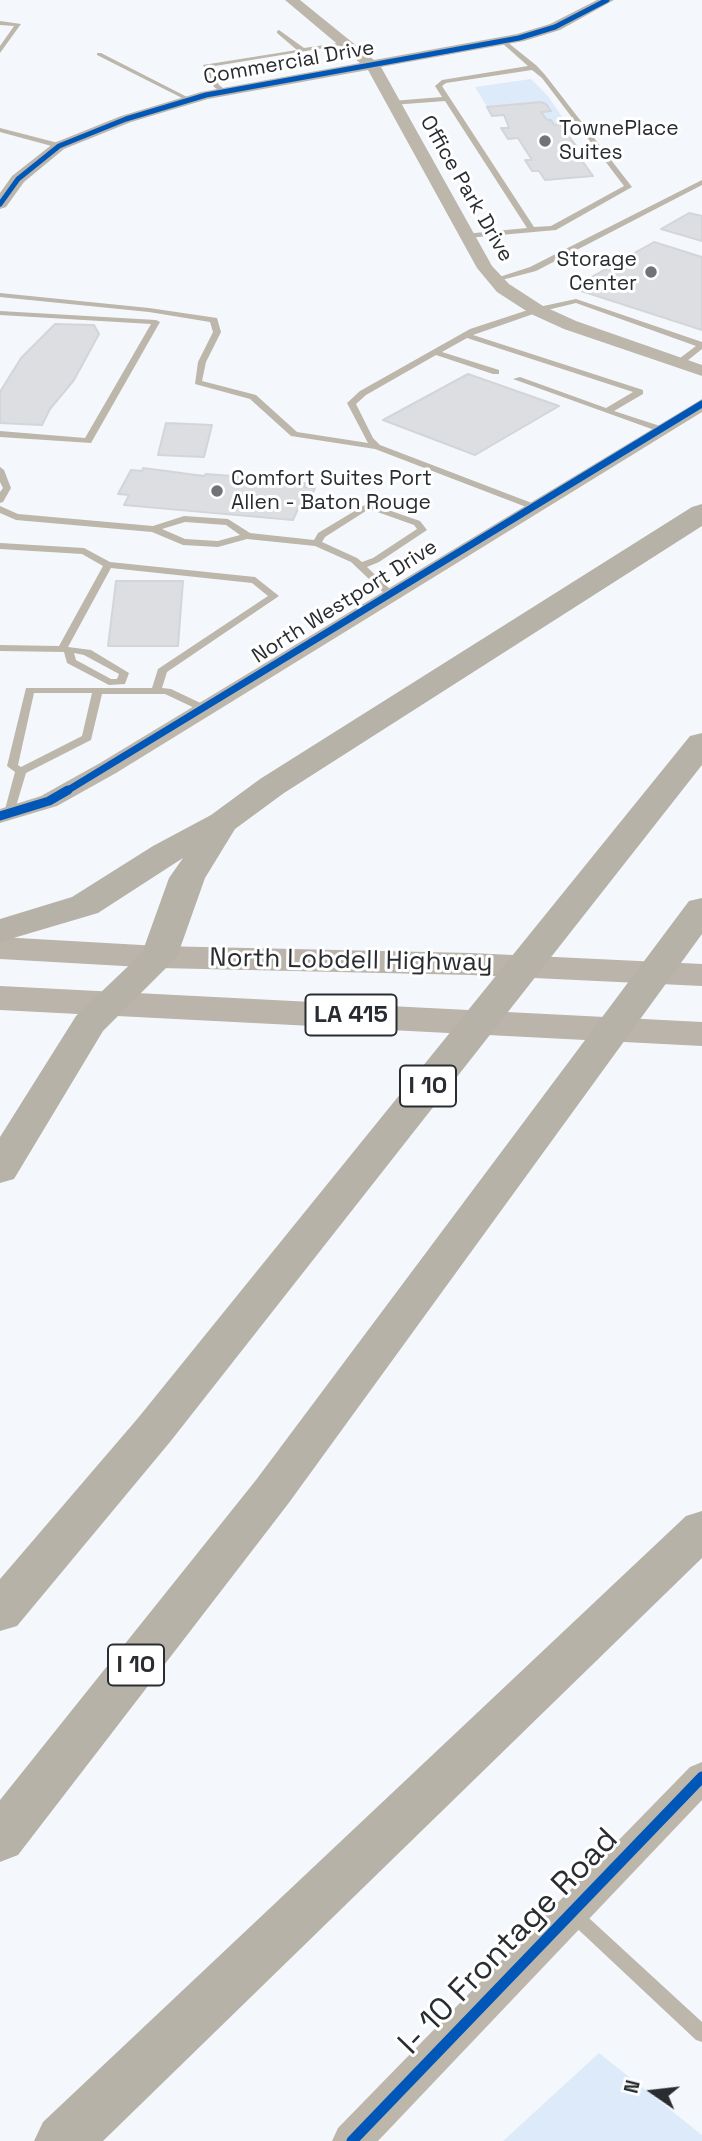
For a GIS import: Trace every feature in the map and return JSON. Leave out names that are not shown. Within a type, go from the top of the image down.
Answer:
[{"type":"highway","points":[[0,932],[85,905],[165,852],[223,822],[272,786],[702,513]]},
{"type":"highway","name":"I 10","points":[[0,1612],[154,1430],[702,743]]},
{"type":"highway","points":[[0,1169],[89,1024],[159,957],[187,878],[223,822]]},
{"type":"highway","name":"I 10","points":[[0,1839],[272,1492],[702,909]]},
{"type":"highway","name":"North Lobdell Highway","points":[[0,948],[159,957],[471,964],[702,975]]},
{"type":"highway","name":"North Lobdell Highway","points":[[0,998],[702,1034]]},
{"type":"highway","points":[[0,1117],[0,1142]]},
{"type":"highway","points":[[63,2141],[702,1528]]},
{"type":"street","points":[[292,0],[373,66]]},
{"type":"street","name":"Commercial Drive","points":[[0,204],[18,179],[59,146],[126,119],[225,92],[504,42],[555,27],[607,0]]},
{"type":"street","name":"Office Park Drive","points":[[373,66],[494,280],[537,310],[570,325],[702,372]]},
{"type":"street","name":"North Westport Drive","points":[[4,814],[49,801],[205,709],[702,404]]},
{"type":"street","name":"I- 10 Frontage Road","points":[[352,2141],[702,1777]]},
{"type":"lane","points":[[0,23],[18,24],[0,51]]},
{"type":"lane","points":[[279,32],[302,50]]},
{"type":"lane","points":[[467,236],[554,228],[628,187],[535,67],[504,42]]},
{"type":"lane","points":[[225,92],[216,86],[205,66],[345,44]]},
{"type":"lane","points":[[99,54],[190,100]]},
{"type":"lane","points":[[532,230],[438,86],[444,81],[535,67]]},
{"type":"lane","points":[[392,103],[448,99]]},
{"type":"lane","points":[[0,130],[59,146]]},
{"type":"lane","points":[[494,280],[533,269],[702,182]]},
{"type":"lane","points":[[686,190],[702,194]]},
{"type":"lane","points":[[0,295],[149,310],[214,320],[217,332],[202,362],[198,382],[253,397],[294,434],[377,447],[534,507]]},
{"type":"lane","points":[[377,447],[369,439],[351,403],[363,393],[466,335],[537,310],[576,302],[702,345],[679,363]]},
{"type":"lane","points":[[0,313],[156,322],[88,441],[0,434]]},
{"type":"lane","points":[[466,335],[640,392],[607,411]]},
{"type":"lane","points":[[435,352],[496,372]]},
{"type":"lane","points":[[517,379],[660,429]]},
{"type":"lane","points":[[0,470],[7,488],[0,500]]},
{"type":"lane","points":[[317,543],[321,535],[368,506],[417,523],[422,530],[376,560],[360,566]]},
{"type":"lane","points":[[0,509],[16,517],[154,529],[183,542],[218,544],[247,536],[317,543],[354,560],[391,595]]},
{"type":"lane","points":[[154,529],[184,519],[228,522],[247,536]]},
{"type":"lane","points":[[0,546],[84,551],[108,565],[256,580],[274,596],[162,671],[156,692]]},
{"type":"lane","points":[[66,650],[108,565]]},
{"type":"lane","points":[[0,648],[87,652],[124,673],[121,682]]},
{"type":"lane","points":[[66,650],[71,660],[109,682],[121,682],[134,692]]},
{"type":"lane","points":[[21,771],[12,766],[30,690],[97,693],[167,691],[205,709]]},
{"type":"lane","points":[[4,814],[21,771],[87,738],[97,693]]},
{"type":"lane","points":[[571,1913],[702,2034]]},
{"type":"shaded area","points":[[531,79],[548,96],[567,124],[554,125],[551,120],[547,120],[541,112],[551,111],[541,102],[487,107],[475,87]]},
{"type":"shaded area","points":[[599,2053],[702,2135],[702,2141],[503,2141]]},
{"type":"building","name":"TownePlace Suites","points":[[541,102],[551,111],[541,112],[554,125],[560,124],[578,148],[573,148],[593,176],[545,180],[539,171],[532,171],[525,160],[532,160],[518,138],[508,139],[501,128],[509,128],[504,115],[492,116],[487,107]]},
{"type":"building","points":[[689,213],[702,216],[702,241],[661,229]]},
{"type":"building","name":"Storage Center","points":[[654,242],[702,257],[702,330],[572,288]]},
{"type":"building","points":[[55,324],[94,325],[99,334],[74,380],[50,409],[42,425],[0,423],[0,392],[21,358]]},
{"type":"building","points":[[468,374],[559,406],[475,455],[383,420]]},
{"type":"building","points":[[166,423],[212,425],[204,457],[158,455]]},
{"type":"building","name":"Comfort Suites Port Allen - Baton Rouge","points":[[143,468],[204,476],[246,477],[245,481],[306,483],[304,487],[315,488],[306,509],[298,509],[293,520],[124,505],[129,495],[118,494],[131,470],[142,471]]},
{"type":"building","points":[[116,581],[183,581],[178,646],[108,646]]},
{"type":"cycle path","points":[[0,204],[18,179],[59,146],[126,119],[206,95],[519,38],[555,27],[607,0]]},
{"type":"cycle path","points":[[0,816],[49,801],[108,768],[702,404]]},
{"type":"cycle path","points":[[352,2141],[702,1777]]},
{"type":"place","name":"TownePlace Suites","points":[[545,141]]},
{"type":"place","name":"Storage Center","points":[[651,272]]},
{"type":"place","name":"Comfort Suites Port Allen - Baton Rouge","points":[[217,491]]}]
